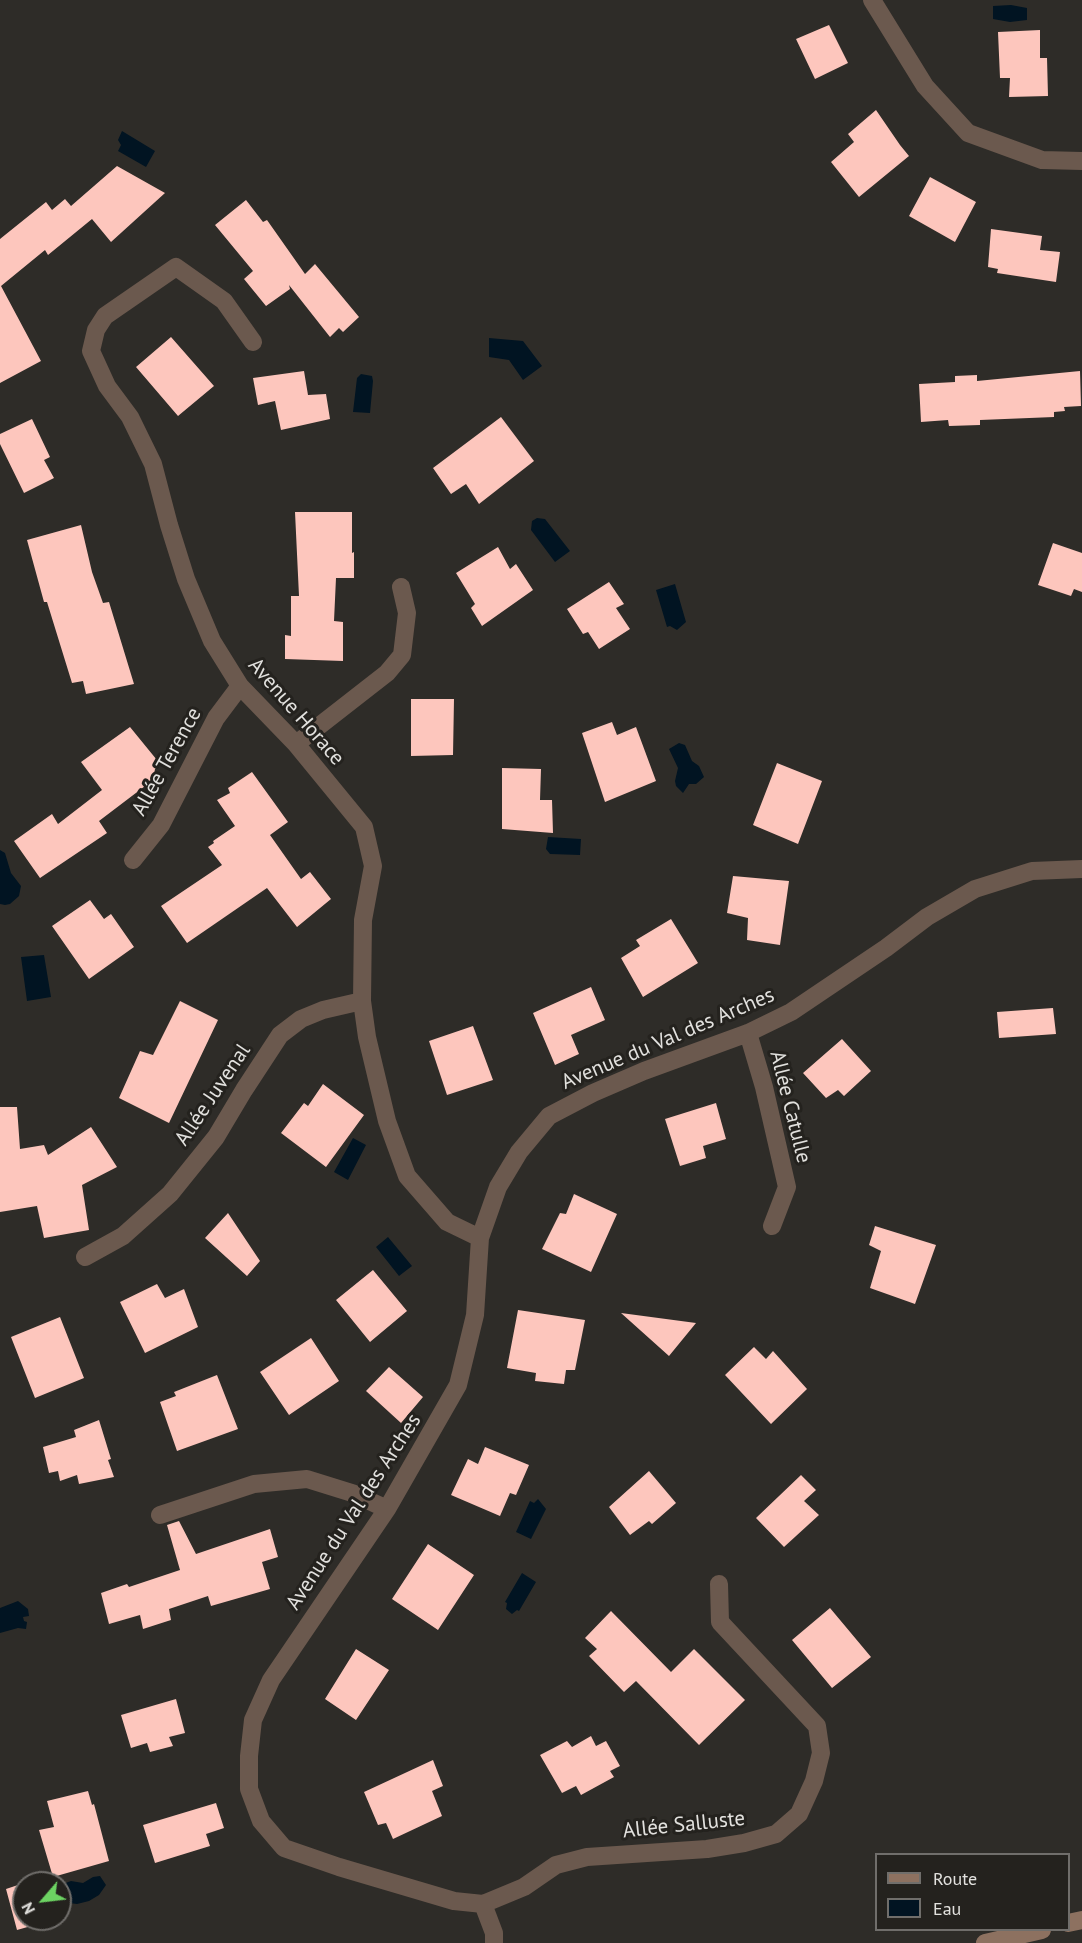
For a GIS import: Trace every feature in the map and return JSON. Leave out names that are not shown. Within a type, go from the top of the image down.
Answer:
[{"type":"main road","points":[[985,1943],[1034,1931]]},
{"type":"street","points":[[872,0],[925,86],[968,134],[1042,160],[1082,161]]},
{"type":"street","name":"Avenue Horace","points":[[253,342],[224,301],[176,267],[105,316],[96,330],[91,351],[107,386],[130,417],[153,464],[186,579],[212,641],[240,686],[296,744],[364,827],[373,866],[363,920],[362,1001],[367,1037],[387,1121],[407,1176],[447,1222],[480,1238]]},
{"type":"street","points":[[296,744],[387,673],[402,655],[407,613],[401,587]]},
{"type":"street","name":"Allée Terence","points":[[133,860],[161,825],[216,718],[240,686]]},
{"type":"street","name":"Avenue du Val des Arches","points":[[483,1904],[454,1901],[284,1848],[261,1821],[249,1789],[249,1756],[253,1720],[271,1680],[387,1509],[458,1385],[476,1315],[480,1238],[498,1187],[519,1152],[549,1116],[593,1093],[644,1071],[748,1033],[791,1012],[886,948],[927,917],[975,889],[1032,871],[1082,869]]},
{"type":"street","name":"Allée Juvenal","points":[[85,1257],[123,1236],[170,1194],[216,1137],[280,1035],[302,1019],[323,1010],[362,1001]]},
{"type":"street","name":"Allée Catulle","points":[[748,1033],[764,1087],[787,1187],[772,1226]]},
{"type":"street","points":[[160,1515],[255,1484],[307,1479],[352,1493],[387,1509]]},
{"type":"street","name":"Allée Salluste","points":[[483,1904],[524,1887],[556,1865],[587,1857],[707,1849],[744,1843],[776,1834],[799,1814],[814,1781],[821,1753],[817,1726],[720,1622],[719,1584]]},
{"type":"street","points":[[483,1904],[494,1932],[494,1943]]},
{"type":"water","points":[[1011,5],[1027,8],[1027,20],[1010,22],[993,19],[993,6]]},
{"type":"water","points":[[122,131],[155,151],[146,167],[118,151],[121,145],[118,140]]},
{"type":"water","points":[[489,338],[523,341],[542,366],[523,380],[509,360],[489,357]]},
{"type":"water","points":[[361,374],[372,376],[370,413],[353,412],[357,378]]},
{"type":"water","points":[[537,518],[545,519],[570,551],[555,562],[531,530],[532,521]]},
{"type":"water","points":[[675,584],[686,622],[677,630],[670,626],[667,627],[656,590]]},
{"type":"water","points":[[679,743],[685,745],[692,761],[699,766],[704,777],[696,784],[689,784],[683,793],[676,786],[678,768],[669,749]]},
{"type":"water","points":[[548,837],[581,839],[580,855],[550,854],[546,849]]},
{"type":"water","points":[[0,850],[5,853],[11,873],[21,886],[19,896],[10,904],[5,905],[0,904]]},
{"type":"water","points":[[44,955],[51,997],[27,1001],[21,957]]},
{"type":"water","points":[[353,1138],[366,1145],[348,1180],[334,1172]]},
{"type":"water","points":[[388,1237],[412,1266],[399,1276],[376,1247]]},
{"type":"water","points":[[538,1499],[546,1509],[531,1539],[516,1532],[530,1501],[534,1503]]},
{"type":"water","points":[[522,1573],[536,1582],[519,1611],[512,1614],[506,1609],[507,1603],[505,1602]]},
{"type":"water","points":[[18,1601],[28,1609],[29,1616],[23,1617],[27,1622],[26,1629],[18,1628],[0,1633],[0,1608]]},
{"type":"water","points":[[100,1876],[106,1885],[99,1895],[89,1901],[72,1903],[72,1881],[83,1883]]},
{"type":"building","points":[[829,25],[848,63],[815,79],[796,39]]},
{"type":"building","points":[[1040,30],[1040,58],[1047,58],[1048,96],[1009,97],[1010,78],[1000,78],[998,32]]},
{"type":"building","points":[[876,110],[909,156],[859,197],[831,162],[854,142],[848,134]]},
{"type":"building","points":[[117,166],[165,193],[111,242],[92,219],[48,255],[45,250],[1,286],[41,361],[0,383],[0,239],[46,202],[52,210],[65,199],[71,206]]},
{"type":"building","points":[[930,177],[976,202],[955,242],[909,216]]},
{"type":"building","points":[[246,200],[263,222],[267,220],[305,274],[315,264],[359,317],[343,332],[339,328],[330,337],[289,285],[290,289],[266,306],[244,279],[253,271],[215,225]]},
{"type":"building","points":[[991,229],[1042,236],[1040,250],[1060,252],[1056,282],[997,273],[998,269],[988,267]]},
{"type":"building","points":[[171,337],[214,386],[178,416],[136,367]]},
{"type":"building","points":[[304,371],[308,395],[326,394],[330,419],[281,430],[275,401],[258,405],[253,378]]},
{"type":"building","points":[[1080,371],[1081,406],[1064,407],[1065,411],[1054,412],[1054,417],[980,420],[980,425],[949,426],[948,420],[921,422],[919,384],[955,382],[955,376],[977,375],[977,381]]},
{"type":"building","points":[[501,417],[534,461],[479,504],[466,484],[451,494],[433,468]]},
{"type":"building","points":[[32,419],[50,457],[44,460],[54,478],[24,493],[0,444],[0,434]]},
{"type":"building","points":[[295,512],[352,512],[354,578],[336,578],[334,621],[343,622],[343,661],[285,659],[285,635],[291,636],[291,596],[299,596]]},
{"type":"building","points":[[81,525],[92,572],[103,603],[109,602],[134,684],[86,694],[83,681],[72,683],[47,602],[44,602],[27,540]]},
{"type":"building","points":[[1053,543],[1082,553],[1082,592],[1074,589],[1071,596],[1038,585]]},
{"type":"building","points":[[498,547],[510,569],[516,564],[533,590],[482,626],[471,608],[475,604],[456,573]]},
{"type":"building","points":[[609,582],[624,604],[616,608],[630,629],[599,649],[588,632],[583,634],[567,609]]},
{"type":"building","points":[[411,699],[454,699],[453,755],[411,756]]},
{"type":"building","points":[[612,722],[617,735],[636,727],[656,781],[605,802],[582,733]]},
{"type":"building","points":[[130,727],[161,765],[155,769],[153,780],[99,821],[107,833],[40,878],[14,841],[52,814],[58,824],[102,790],[81,762]]},
{"type":"building","points":[[777,763],[822,781],[798,844],[753,825]]},
{"type":"building","points":[[502,768],[541,769],[540,800],[552,800],[553,833],[502,829]]},
{"type":"building","points":[[252,772],[288,822],[270,835],[301,879],[310,872],[331,899],[297,927],[267,888],[187,943],[161,906],[222,865],[208,847],[235,826],[217,800],[230,793],[228,788]]},
{"type":"building","points":[[733,876],[789,881],[780,945],[747,940],[748,918],[727,913]]},
{"type":"building","points":[[90,900],[104,919],[111,914],[134,947],[89,979],[52,926]]},
{"type":"building","points":[[671,919],[698,963],[643,997],[621,958],[640,946],[636,940]]},
{"type":"building","points":[[591,987],[605,1020],[571,1035],[579,1054],[555,1065],[533,1013]]},
{"type":"building","points":[[180,1001],[218,1020],[169,1123],[119,1098],[140,1051],[153,1055]]},
{"type":"building","points":[[1053,1008],[1056,1034],[999,1038],[997,1012]]},
{"type":"building","points":[[473,1026],[493,1080],[447,1095],[429,1041]]},
{"type":"building","points":[[842,1039],[871,1071],[844,1096],[838,1090],[826,1098],[803,1073]]},
{"type":"building","points":[[323,1084],[364,1115],[326,1167],[281,1133],[304,1103],[308,1106]]},
{"type":"building","points":[[716,1103],[726,1139],[703,1146],[706,1158],[680,1166],[665,1119]]},
{"type":"building","points":[[0,1107],[17,1107],[20,1149],[44,1145],[48,1155],[91,1127],[117,1167],[82,1185],[89,1230],[44,1238],[37,1206],[0,1212]]},
{"type":"building","points":[[574,1194],[617,1214],[591,1272],[542,1249],[560,1213],[566,1214]]},
{"type":"building","points":[[228,1213],[260,1261],[247,1276],[205,1238]]},
{"type":"building","points":[[875,1226],[936,1245],[915,1304],[870,1288],[881,1251],[869,1245]]},
{"type":"building","points":[[373,1270],[407,1311],[370,1342],[336,1300]]},
{"type":"building","points":[[157,1284],[165,1298],[184,1289],[198,1327],[145,1353],[120,1302]]},
{"type":"building","points":[[518,1310],[585,1320],[575,1370],[566,1370],[564,1384],[535,1381],[536,1373],[507,1368]]},
{"type":"building","points":[[621,1313],[696,1323],[669,1356]]},
{"type":"building","points":[[60,1317],[84,1378],[35,1398],[11,1337]]},
{"type":"building","points":[[311,1338],[339,1381],[289,1415],[260,1372]]},
{"type":"building","points":[[754,1347],[766,1359],[773,1351],[807,1389],[771,1424],[725,1375]]},
{"type":"building","points":[[389,1367],[423,1397],[401,1423],[366,1391]]},
{"type":"building","points":[[217,1375],[238,1429],[177,1451],[160,1402],[176,1396],[174,1392]]},
{"type":"building","points":[[99,1420],[114,1477],[79,1484],[77,1475],[60,1481],[58,1471],[49,1473],[43,1447],[76,1437],[74,1430]]},
{"type":"building","points":[[485,1447],[529,1465],[516,1495],[510,1493],[500,1516],[451,1495],[468,1459],[478,1464]]},
{"type":"building","points":[[649,1471],[676,1503],[652,1524],[649,1521],[630,1535],[609,1507]]},
{"type":"building","points":[[801,1475],[816,1490],[804,1501],[819,1515],[784,1547],[756,1518]]},
{"type":"building","points":[[179,1521],[196,1554],[270,1529],[278,1557],[262,1562],[270,1589],[211,1606],[208,1596],[169,1609],[171,1620],[143,1629],[140,1615],[109,1624],[101,1593],[127,1584],[129,1587],[180,1570],[167,1525]]},
{"type":"building","points":[[428,1544],[474,1575],[438,1630],[392,1599]]},
{"type":"building","points":[[830,1608],[871,1657],[832,1688],[792,1640]]},
{"type":"building","points":[[611,1611],[671,1672],[694,1649],[745,1700],[699,1745],[636,1681],[624,1692],[589,1656],[597,1649],[585,1638]]},
{"type":"building","points":[[356,1649],[389,1670],[356,1720],[325,1699]]},
{"type":"building","points":[[176,1699],[185,1733],[169,1737],[173,1746],[150,1752],[147,1743],[131,1748],[121,1715]]},
{"type":"building","points":[[591,1736],[596,1746],[606,1741],[620,1766],[610,1771],[614,1777],[581,1795],[576,1786],[562,1793],[540,1755],[567,1741],[572,1747]]},
{"type":"building","points":[[433,1760],[443,1786],[432,1791],[442,1816],[393,1839],[386,1823],[378,1825],[364,1792]]},
{"type":"building","points":[[88,1791],[92,1805],[94,1804],[109,1861],[72,1872],[51,1871],[39,1830],[54,1827],[47,1801]]},
{"type":"building","points":[[216,1803],[224,1828],[206,1834],[210,1846],[155,1863],[143,1825]]},
{"type":"building","points":[[12,1887],[12,1911],[6,1889]]}]
